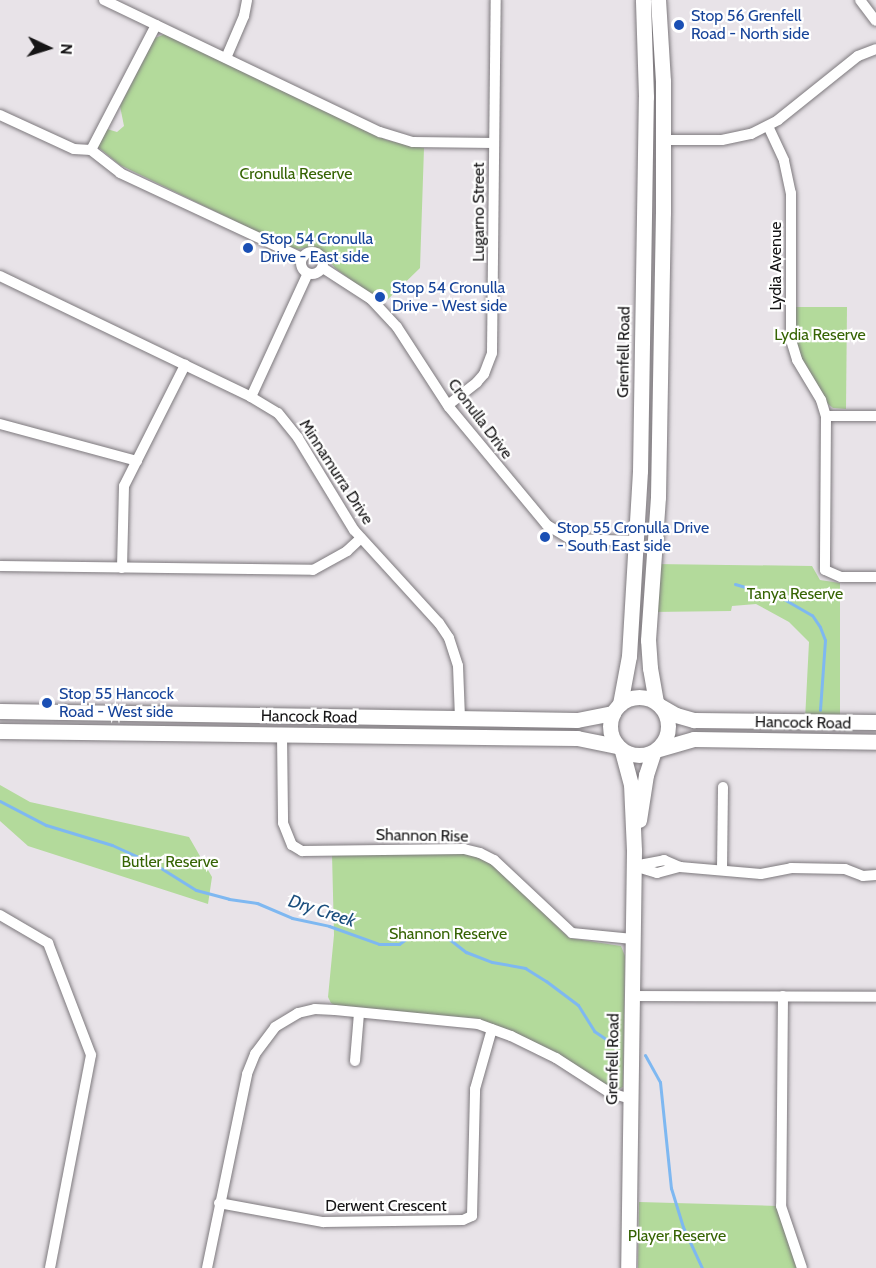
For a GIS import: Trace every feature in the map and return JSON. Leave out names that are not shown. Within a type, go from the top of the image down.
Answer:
[{"type":"main road","name":"Grenfell Road","points":[[616,708],[630,656],[640,471],[645,140],[643,0]]},
{"type":"main road","points":[[658,0],[663,81],[659,442],[648,640],[650,668],[659,705],[667,717],[669,728],[666,740],[656,751],[637,756],[620,748],[610,730],[616,708],[638,697],[659,705]]},
{"type":"main road","points":[[645,140],[663,140]]},
{"type":"main road","points":[[636,541],[654,540]]},
{"type":"main road","name":"Hancock Road","points":[[659,705],[676,715],[694,720],[876,722]]},
{"type":"main road","name":"Hancock Road","points":[[0,711],[577,720],[616,708]]},
{"type":"main road","name":"Hancock Road","points":[[0,731],[577,738],[620,748]]},
{"type":"main road","name":"Hancock Road","points":[[656,751],[694,739],[876,742]]},
{"type":"main road","name":"Grenfell Road","points":[[620,748],[631,784],[634,858],[628,1268]]},
{"type":"main road","name":"Grenfell Road","points":[[634,858],[646,775],[656,751]]},
{"type":"street","points":[[105,0],[387,134],[412,142],[494,143]]},
{"type":"street","points":[[226,58],[244,16],[247,0]]},
{"type":"street","name":"Lugarno Street","points":[[448,405],[484,374],[492,353],[496,0]]},
{"type":"street","points":[[860,0],[876,21]]},
{"type":"street","points":[[91,150],[156,25]]},
{"type":"street","points":[[663,140],[736,138],[768,126],[845,65],[876,49]]},
{"type":"street","points":[[0,115],[74,149],[91,150],[120,172],[302,258]]},
{"type":"street","name":"Lydia Avenue","points":[[768,126],[784,160],[791,193],[791,340],[797,360],[821,400],[826,416],[825,570],[836,576],[876,578]]},
{"type":"street","points":[[311,251],[317,252],[324,262],[323,268],[319,272],[308,273],[303,270],[302,258],[311,251]]},
{"type":"street","name":"Cronulla Drive","points":[[323,268],[358,289],[384,313],[412,347],[448,405],[530,509],[558,534],[582,542],[636,541]]},
{"type":"street","points":[[251,397],[308,273]]},
{"type":"street","name":"Minnamurra Drive","points":[[0,276],[251,397],[278,413],[292,428],[344,515],[449,638],[458,666],[460,717]]},
{"type":"street","points":[[122,568],[124,486],[185,365]]},
{"type":"street","points":[[826,416],[876,416]]},
{"type":"street","points":[[0,424],[137,461]]},
{"type":"street","points":[[0,566],[313,570],[347,551],[362,538]]},
{"type":"street","name":"Shannon Rise","points":[[282,735],[283,823],[292,844],[302,850],[464,849],[480,853],[494,860],[572,933],[633,939]]},
{"type":"street","points":[[722,869],[723,786]]},
{"type":"street","points":[[634,858],[657,860],[680,867],[761,874],[791,868],[844,869],[863,876],[876,875]]},
{"type":"street","points":[[0,915],[48,943],[91,1055],[50,1268]]},
{"type":"street","points":[[632,996],[876,997]]},
{"type":"street","points":[[783,996],[781,1206],[802,1268]]},
{"type":"street","points":[[207,1268],[247,1074],[255,1054],[275,1027],[298,1013],[315,1009],[478,1024],[556,1058],[610,1093],[631,1099]]},
{"type":"street","points":[[355,1061],[359,1012]]},
{"type":"street","name":"Derwent Crescent","points":[[219,1203],[323,1222],[463,1220],[472,1216],[475,1089],[492,1029]]},
{"type":"green space","name":"Cronulla Reserve","points":[[165,34],[386,140],[424,148],[420,268],[383,304],[335,268],[321,250],[312,247],[297,249],[282,244],[120,165],[98,147],[107,129],[117,132],[124,126],[120,106],[155,38]]},
{"type":"green space","name":"Lydia Reserve","points":[[794,307],[847,307],[846,409],[833,408],[828,404],[800,359],[794,339]]},
{"type":"green space","name":"Tanya Reserve","points":[[655,564],[812,566],[820,580],[840,583],[840,720],[805,720],[809,642],[789,622],[756,604],[732,606],[731,611],[652,612]]},
{"type":"green space","name":"Butler Reserve","points":[[0,785],[30,802],[189,837],[212,877],[208,904],[28,846],[0,821]]},
{"type":"green space","name":"Shannon Reserve","points":[[332,854],[479,856],[492,863],[569,938],[621,946],[625,956],[623,1087],[615,1091],[478,1019],[337,1006],[331,1003],[328,997],[334,935]]},
{"type":"green space","name":"Player Reserve","points":[[639,1202],[777,1206],[797,1268],[638,1268]]},
{"type":"waterway","points":[[735,584],[782,598],[812,615],[825,640],[820,710]]},
{"type":"waterway","name":"Dry Creek","points":[[0,801],[46,825],[112,845],[156,865],[196,890],[229,899],[257,903],[292,918],[329,926],[379,944],[399,944],[414,933],[430,930],[444,935],[466,952],[492,962],[525,968],[546,981],[578,1005],[594,1031],[615,1045]]},
{"type":"waterway","name":"Dry Creek","points":[[645,1055],[660,1082],[671,1188],[683,1227],[702,1268]]},
{"type":"place","name":"Stop 56 Grenfell Road - North side","points":[[679,25]]},
{"type":"place","name":"Stop 54 Cronulla Drive - East side","points":[[248,248]]},
{"type":"place","name":"Stop 54 Cronulla Drive - West side","points":[[380,297]]},
{"type":"place","name":"Stop 55 Cronulla Drive - South East side","points":[[545,537]]},
{"type":"place","name":"Stop 55 Hancock Road - West side","points":[[47,703]]}]
